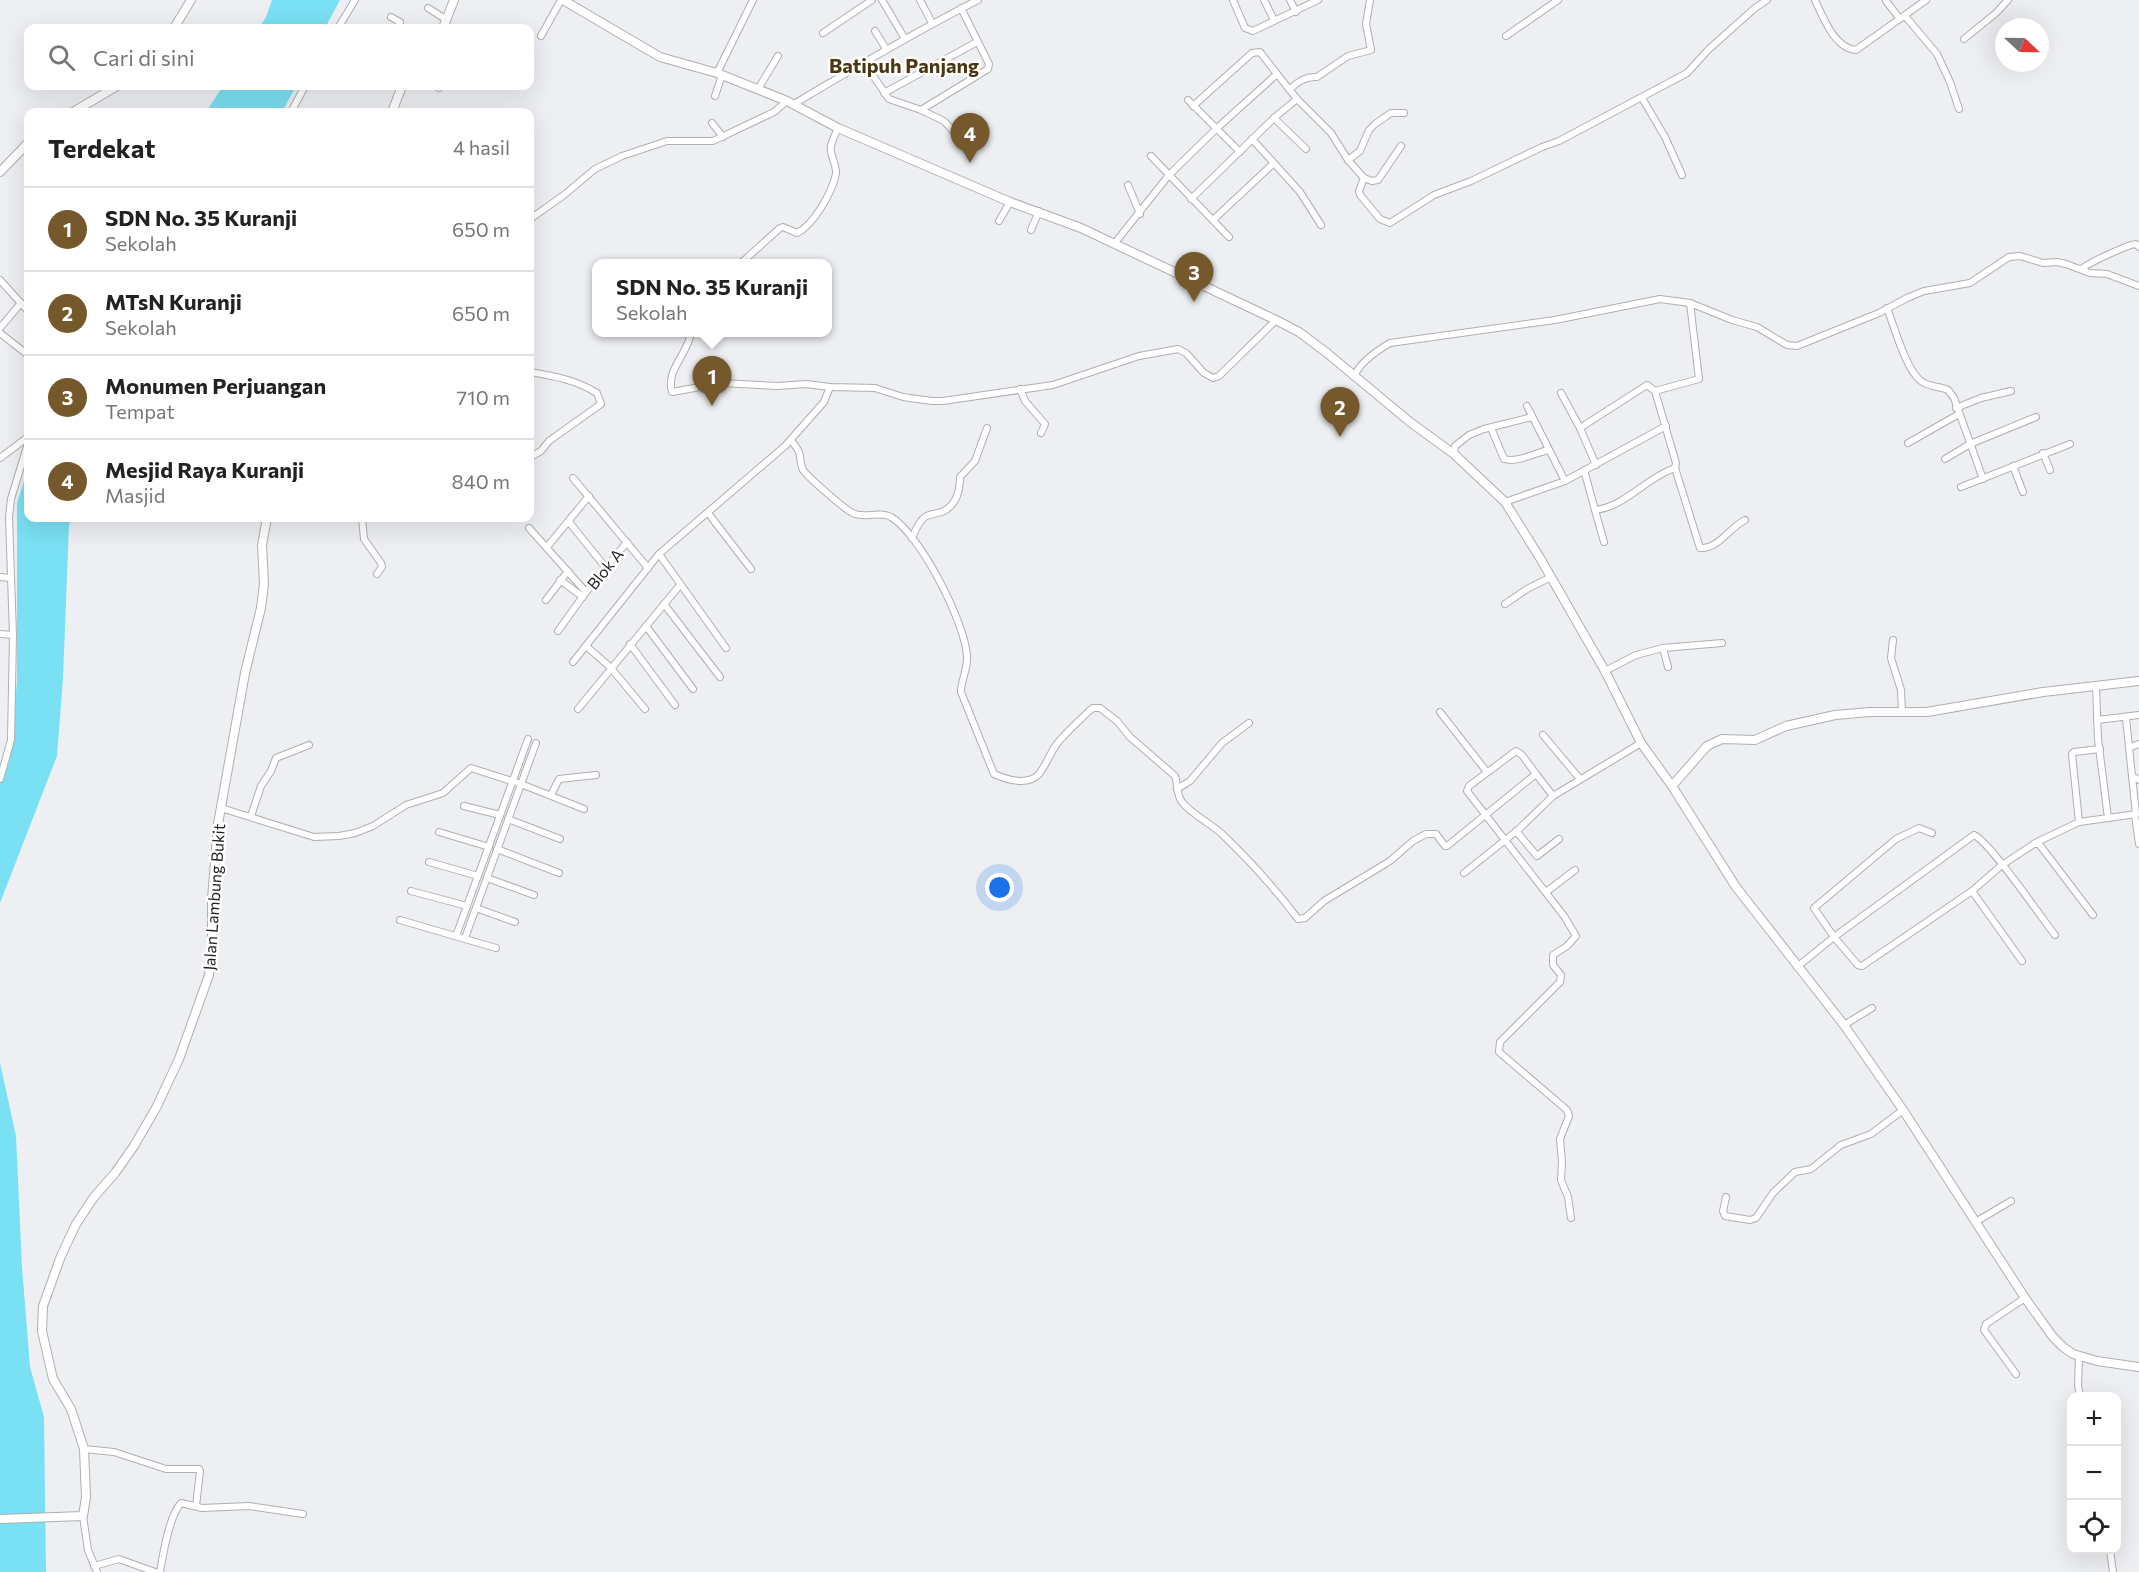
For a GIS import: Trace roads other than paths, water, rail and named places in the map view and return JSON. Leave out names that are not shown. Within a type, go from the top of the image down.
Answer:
[{"type":"street","points":[[176,24],[191,0]]},
{"type":"street","points":[[340,24],[355,0]]},
{"type":"street","points":[[428,8],[445,24],[454,0]]},
{"type":"street","points":[[541,36],[562,0],[660,57],[720,74],[758,89],[790,102],[838,128],[1010,202],[1081,228],[1299,332],[1410,422],[1454,454],[1505,502],[1605,671],[1641,742],[1672,786],[1736,887],[1844,1025],[1903,1110],[2025,1298],[2063,1347],[2079,1357],[2139,1367]]},
{"type":"street","points":[[715,96],[720,74],[753,0]]},
{"type":"street","points":[[823,33],[872,0]]},
{"type":"street","points":[[882,0],[904,39]]},
{"type":"street","points":[[920,0],[932,23]]},
{"type":"street","points":[[534,216],[595,169],[622,156],[667,141],[705,142],[723,137],[774,112],[932,23],[978,0]]},
{"type":"street","points":[[1233,0],[1247,29],[1253,32],[1318,0]]},
{"type":"street","points":[[1264,0],[1274,20]]},
{"type":"street","points":[[1290,0],[1296,12]]},
{"type":"street","points":[[1290,89],[1295,84],[1317,76],[1348,56],[1371,50],[1366,24],[1370,0]]},
{"type":"street","points":[[1506,36],[1558,0]]},
{"type":"street","points":[[1364,178],[1359,191],[1360,195],[1380,219],[1390,223],[1434,195],[1471,181],[1559,141],[1690,70],[1708,49],[1767,0]]},
{"type":"street","points":[[1815,0],[1829,29],[1850,49],[1861,47],[1926,0]]},
{"type":"street","points":[[1964,39],[1996,13],[2007,0]]},
{"type":"street","points":[[1886,1],[1937,54],[1959,109]]},
{"type":"street","points":[[921,110],[988,69],[989,64],[961,8]]},
{"type":"street","points":[[391,17],[400,22],[399,24]]},
{"type":"street","points":[[875,31],[886,49]]},
{"type":"street","points":[[884,93],[977,42]]},
{"type":"street","points":[[1193,106],[1252,53],[1260,52],[1297,99],[1331,133],[1348,160],[1364,178],[1372,181],[1378,180],[1401,146]]},
{"type":"street","points":[[758,89],[778,56]]},
{"type":"street","points":[[863,62],[889,99],[944,121],[959,137]]},
{"type":"street","points":[[1114,244],[1169,176],[1216,129],[1277,74]]},
{"type":"street","points":[[80,108],[110,90]]},
{"type":"street","points":[[293,108],[303,90]]},
{"type":"street","points":[[394,108],[400,90]]},
{"type":"street","points":[[1642,98],[1665,136],[1682,175]]},
{"type":"street","points":[[1191,199],[1274,118],[1297,99]]},
{"type":"street","points":[[1188,100],[1240,153]]},
{"type":"street","points":[[1348,160],[1360,151],[1369,130],[1375,124],[1391,113],[1404,113]]},
{"type":"street","points":[[1274,118],[1306,149]]},
{"type":"street","points":[[712,123],[723,137]]},
{"type":"street","points":[[746,259],[780,228],[783,227],[797,233],[813,220],[826,199],[836,174],[836,165],[830,148],[838,128]]},
{"type":"street","points":[[1252,139],[1300,192],[1321,225]]},
{"type":"street","points":[[0,172],[24,147]]},
{"type":"street","points":[[1151,156],[1229,237]]},
{"type":"street","points":[[1213,220],[1274,163]]},
{"type":"street","points":[[1128,185],[1140,214]]},
{"type":"street","points":[[999,221],[1010,202]]},
{"type":"street","points":[[1032,230],[1039,211]]},
{"type":"street","points":[[2082,269],[2085,265],[2131,244],[2139,247]]},
{"type":"street","points":[[1354,377],[1356,372],[1378,350],[1390,343],[1555,320],[1660,299],[1689,303],[1757,327],[1787,345],[1797,346],[1879,313],[1924,291],[1970,283],[2009,257],[2020,256],[2043,263],[2057,262],[2090,273],[2107,274],[2139,286]]},
{"type":"street","points":[[0,280],[24,307]]},
{"type":"street","points":[[0,328],[21,303]]},
{"type":"street","points":[[1655,391],[1699,379],[1689,303]]},
{"type":"street","points":[[1887,308],[1901,349],[1919,380],[1948,390],[1954,398],[1983,478]]},
{"type":"street","points":[[691,337],[673,373],[672,392],[722,383],[778,386],[806,384],[875,388],[903,397],[932,401],[1053,385],[1139,356],[1169,349],[1178,349],[1186,353],[1204,373],[1213,378],[1219,376],[1276,320]]},
{"type":"street","points":[[0,333],[24,353]]},
{"type":"street","points":[[534,373],[580,383],[597,393],[601,404],[549,441],[541,451],[534,455]]},
{"type":"street","points":[[1580,428],[1647,385],[1655,391],[1677,463],[1675,468],[1700,548],[1713,545],[1726,536],[1737,523],[1745,520]]},
{"type":"street","points":[[573,662],[659,554],[791,440],[824,402],[830,387]]},
{"type":"street","points":[[1020,389],[1025,401],[1045,424],[1041,433]]},
{"type":"street","points":[[1908,443],[1981,398],[2011,391]]},
{"type":"street","points":[[1561,393],[1596,465]]},
{"type":"street","points":[[1527,406],[1564,481]]},
{"type":"street","points":[[1454,454],[1455,446],[1461,440],[1491,428],[1532,417]]},
{"type":"street","points":[[1945,459],[1970,444],[2036,417]]},
{"type":"street","points":[[1505,502],[1564,481],[1666,426]]},
{"type":"street","points":[[912,538],[917,526],[926,516],[945,511],[958,494],[961,489],[960,477],[975,460],[987,428]]},
{"type":"street","points":[[1491,428],[1504,459],[1519,459],[1548,450]]},
{"type":"street","points":[[0,458],[24,440]]},
{"type":"street","points":[[791,440],[798,451],[801,467],[807,476],[855,514],[880,514],[891,517],[924,553],[958,622],[967,657],[961,692],[994,774],[1015,781],[1038,776],[1057,744],[1089,711],[1093,708],[1100,708],[1175,776],[1182,802],[1219,831],[1253,864],[1300,920],[1324,901],[1389,861],[1413,841],[1433,833],[1444,846],[1448,846],[1536,774]]},
{"type":"street","points":[[1961,487],[2070,444]]},
{"type":"street","points":[[2043,453],[2050,471]]},
{"type":"street","points":[[0,779],[11,740],[13,635],[11,500],[24,456]]},
{"type":"street","points":[[2013,466],[2023,492]]},
{"type":"street","points":[[1595,510],[1614,504],[1675,468]]},
{"type":"street","points":[[1584,470],[1604,542]]},
{"type":"street","points":[[573,478],[648,568]]},
{"type":"street","points":[[547,547],[589,496]]},
{"type":"street","points":[[708,513],[751,569]]},
{"type":"street","name":"Jalan Lambung Bukit","points":[[82,1516],[86,1497],[84,1449],[71,1409],[53,1379],[42,1331],[43,1306],[54,1273],[76,1224],[141,1136],[179,1059],[212,964],[212,899],[221,808],[245,673],[263,595],[262,545],[266,522]]},
{"type":"street","points":[[362,522],[364,539],[381,563],[382,567],[377,574]]},
{"type":"street","points":[[569,522],[606,568]]},
{"type":"street","points":[[529,528],[568,571],[585,594]]},
{"type":"street","name":"Blok A","points":[[558,631],[627,542]]},
{"type":"street","points":[[659,554],[726,648]]},
{"type":"street","points":[[546,600],[568,571]]},
{"type":"street","points":[[0,577],[11,578]]},
{"type":"street","points":[[1505,604],[1551,577]]},
{"type":"street","points":[[560,580],[585,594]]},
{"type":"street","points":[[578,709],[610,667],[680,585]]},
{"type":"street","points":[[664,604],[720,677]]},
{"type":"street","points":[[646,626],[693,689]]},
{"type":"street","points":[[0,634],[13,635]]},
{"type":"street","points":[[1893,640],[1891,657],[1901,690],[1902,712]]},
{"type":"street","points":[[1605,671],[1636,655],[1663,648],[1722,643]]},
{"type":"street","points":[[630,644],[675,705]]},
{"type":"street","points":[[586,646],[610,667],[645,709]]},
{"type":"street","points":[[1663,648],[1668,667]]},
{"type":"street","points":[[1672,786],[1707,746],[1716,741],[1755,740],[1786,726],[1835,716],[1870,712],[1927,712],[2034,693],[2139,681]]},
{"type":"street","points":[[2096,686],[2097,720],[2108,818]]},
{"type":"street","points":[[1440,712],[1487,772]]},
{"type":"street","points":[[2097,720],[2139,715]]},
{"type":"street","points":[[2126,718],[2139,844]]},
{"type":"street","points":[[1177,789],[1191,781],[1222,742],[1249,723]]},
{"type":"street","points":[[1543,735],[1580,780]]},
{"type":"street","points":[[456,936],[528,739]]},
{"type":"street","points":[[1464,873],[1516,831],[1553,796],[1641,742]]},
{"type":"street","points":[[465,938],[536,743]]},
{"type":"street","points":[[2130,747],[2139,744]]},
{"type":"street","points":[[251,816],[261,786],[276,758],[309,745]]},
{"type":"street","points":[[2079,822],[2072,754],[2100,749]]},
{"type":"street","points":[[1553,796],[1522,755],[1516,751],[1469,786],[1467,791],[1546,892],[1576,936],[1567,946],[1553,955],[1553,965],[1561,975],[1560,982],[1500,1042],[1499,1049],[1499,1052],[1567,1110],[1569,1116],[1560,1139],[1561,1180],[1568,1197],[1571,1218]]},
{"type":"street","points":[[221,808],[314,837],[339,836],[373,826],[406,806],[443,793],[471,768],[513,781],[584,809]]},
{"type":"street","points":[[551,795],[559,779],[596,775]]},
{"type":"street","points":[[2132,776],[2139,780]]},
{"type":"street","points":[[464,806],[500,815]]},
{"type":"street","points":[[1932,833],[1919,828],[1896,839],[1814,908],[1855,962],[1863,966],[1972,891],[2002,865],[2034,844],[2079,822],[2137,816]]},
{"type":"street","points":[[508,819],[560,839]]},
{"type":"street","points":[[1516,831],[1537,856]]},
{"type":"street","points":[[439,832],[489,847]]},
{"type":"street","points":[[1797,967],[1834,937],[1974,835],[1985,844],[2055,935]]},
{"type":"street","points":[[1526,867],[1559,839]]},
{"type":"street","points":[[2034,844],[2039,844],[2093,915]]},
{"type":"street","points":[[497,849],[559,873]]},
{"type":"street","points":[[429,862],[478,876]]},
{"type":"street","points":[[1546,892],[1575,870]]},
{"type":"street","points":[[487,878],[534,895]]},
{"type":"street","points":[[411,891],[467,906]]},
{"type":"street","points":[[1972,891],[2022,961]]},
{"type":"street","points":[[476,908],[515,922]]},
{"type":"street","points":[[400,920],[496,948]]},
{"type":"street","points":[[1844,1025],[1872,1008]]},
{"type":"street","points":[[1726,1197],[1723,1211],[1725,1216],[1749,1220],[1756,1218],[1773,1193],[1795,1172],[1811,1169],[1841,1145],[1871,1134],[1903,1110]]},
{"type":"street","points":[[1977,1221],[2011,1200]]},
{"type":"street","points":[[2016,1374],[1984,1330],[1986,1324],[2025,1298]]},
{"type":"street","points":[[2079,1357],[2079,1392]]},
{"type":"street","points":[[84,1449],[114,1452],[166,1469],[199,1469],[196,1506]]},
{"type":"street","points":[[160,1572],[177,1509],[181,1503],[196,1506],[249,1506],[303,1514]]},
{"type":"street","points":[[0,1519],[82,1516],[88,1550],[96,1569],[119,1559],[155,1572]]},
{"type":"street","points":[[2111,1554],[2113,1572]]},
{"type":"water","points":[[272,0],[340,0],[327,24],[262,24]]},
{"type":"water","points":[[220,90],[294,90],[284,108],[209,108]]},
{"type":"water","points":[[24,481],[24,522],[70,522],[57,756],[0,903],[0,784],[9,763],[17,682],[17,503]]},
{"type":"water","points":[[0,1063],[16,1136],[22,1267],[30,1367],[44,1417],[46,1572],[0,1572]]},
{"type":"place","name":"Mesjid Raya Kuranji","points":[[970,163]]},
{"type":"place","name":"Monumen Perjuangan","points":[[1194,302]]},
{"type":"place","name":"SDN No. 35 Kuranji","points":[[712,406]]},
{"type":"place","name":"MTsN Kuranji","points":[[1340,437]]},
{"type":"district","name":"Batipuh Panjang","points":[[904,66]]}]
